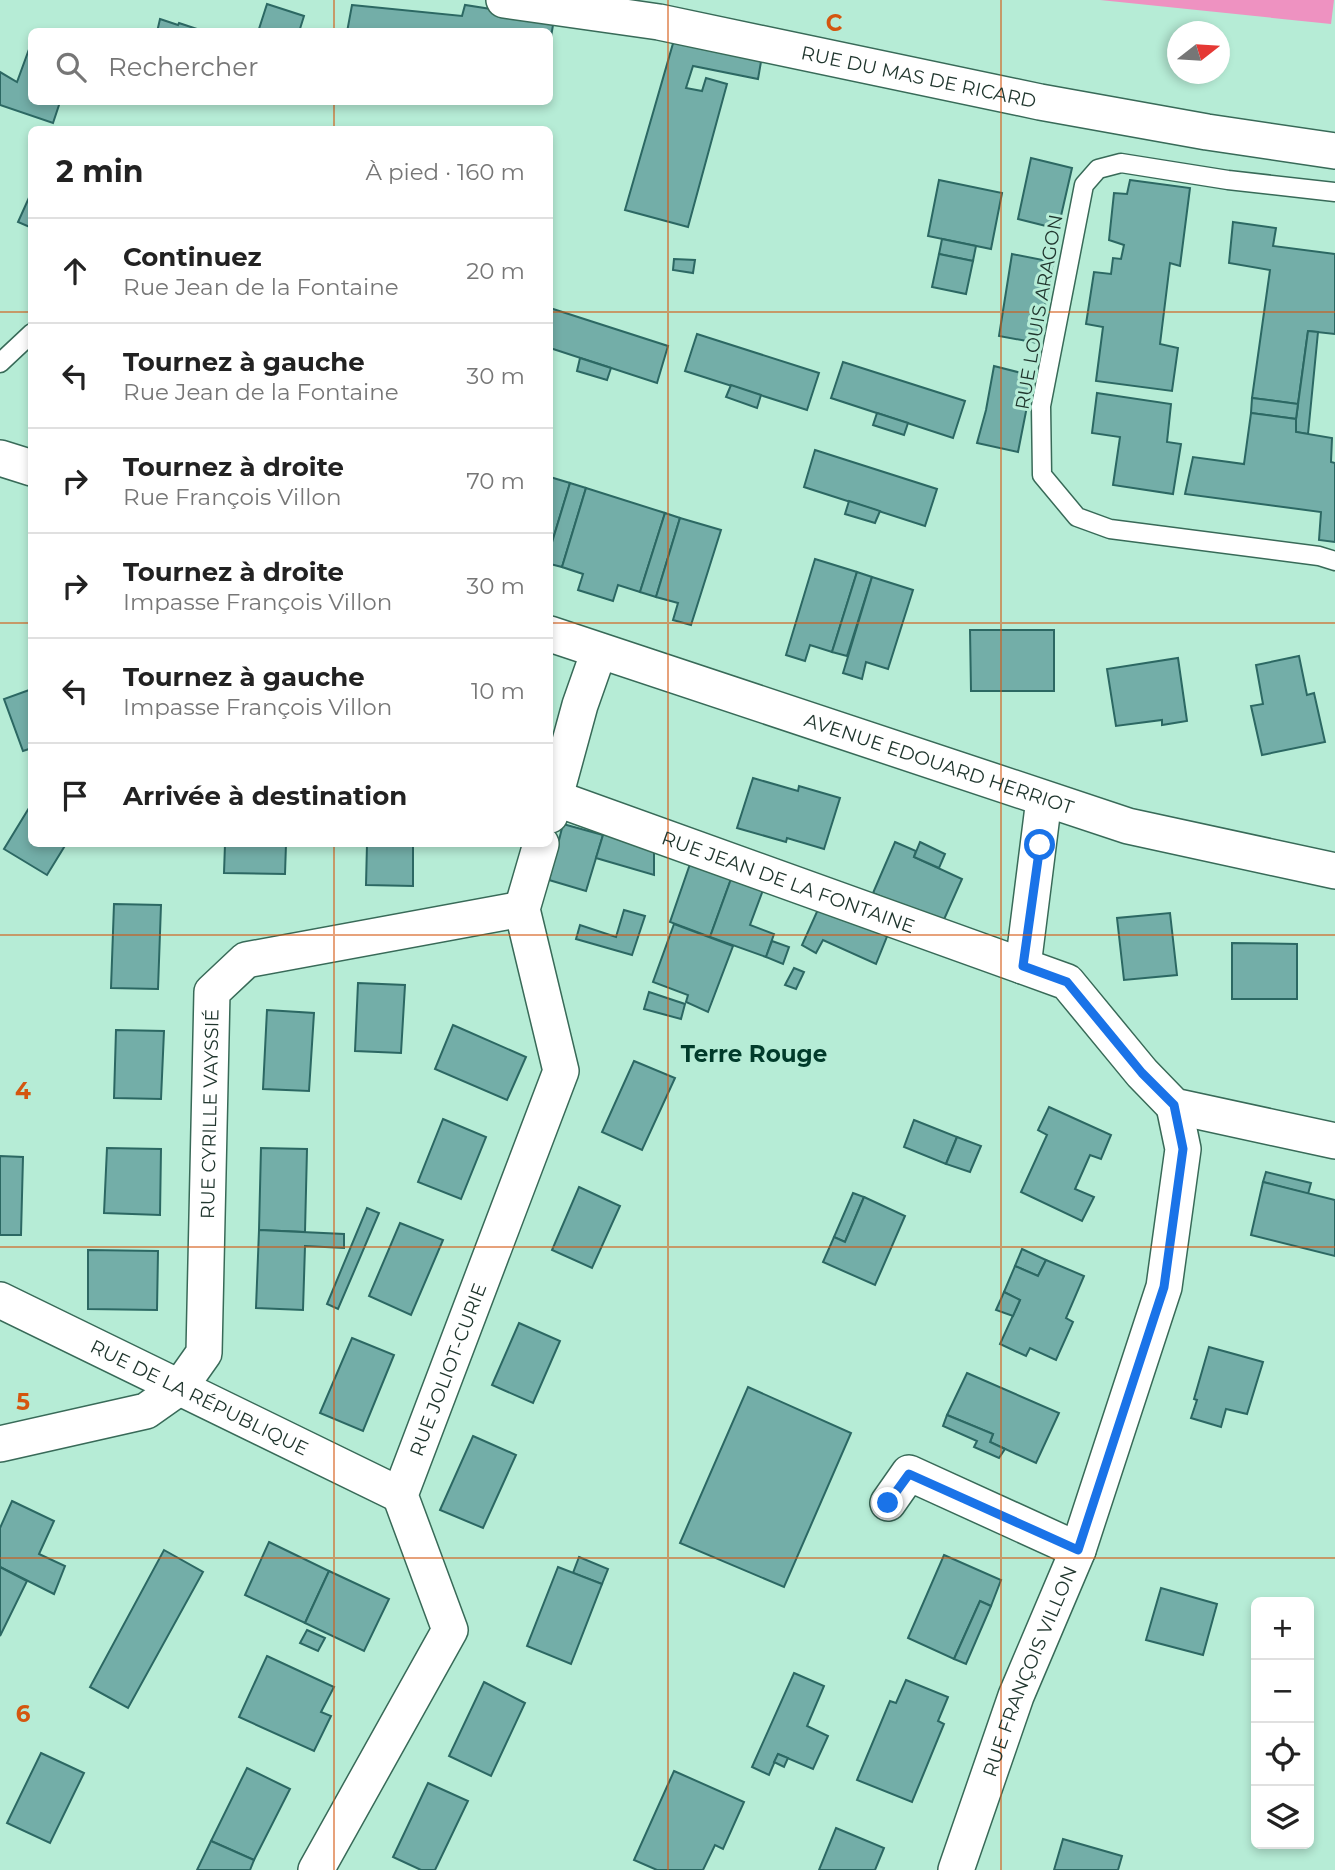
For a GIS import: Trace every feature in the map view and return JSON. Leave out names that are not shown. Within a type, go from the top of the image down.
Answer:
[{"type":"street","name":"RUE DU MAS DE RICARD","points":[[504,0],[659,22],[1040,102],[1335,151]]},
{"type":"street","points":[[0,458],[28,467]]},
{"type":"street","name":"AVENUE EDOUARD HERRIOT","points":[[553,635],[1128,825],[1335,871]]},
{"type":"street","points":[[553,802],[580,705],[599,651]]},
{"type":"street","points":[[1023,966],[1044,799]]},
{"type":"street","name":"RUE JEAN DE LA FONTAINE","points":[[553,806],[1067,982],[1142,1073],[1174,1105]]},
{"type":"street","name":"RUE JOLIOT-CURIE","points":[[400,1495],[561,1071],[522,909],[540,847]]},
{"type":"street","name":"RUE CYRILLE VAYSSIÉ","points":[[0,1444],[146,1411],[180,1387],[204,1353],[212,992],[246,960],[522,909]]},
{"type":"street","points":[[1174,1105],[1335,1140]]},
{"type":"street","name":"RUE FRANÇOIS VILLON","points":[[956,1870],[1016,1696],[1078,1550],[1164,1287],[1183,1149],[1174,1105]]},
{"type":"street","name":"RUE DE LA RÉPUBLIQUE","points":[[0,1300],[400,1495]]},
{"type":"street","points":[[888,1503],[909,1474],[1078,1550]]},
{"type":"street","points":[[316,1870],[450,1630],[400,1495]]},
{"type":"lane","name":"RUE LOUIS ARAGON","points":[[1335,192],[1228,180],[1121,163],[1098,169],[1083,185],[1041,406],[1042,475],[1077,517],[1110,529],[1319,556],[1335,561]]},
{"type":"lane","points":[[0,363],[28,337]]},
{"type":"shaded area","points":[[1100,0],[1334,0],[1331,24]]},
{"type":"building","points":[[267,4],[304,16],[300,28],[259,28]]},
{"type":"building","points":[[352,5],[462,16],[465,5],[554,19],[552,28],[348,28]]},
{"type":"building","points":[[160,19],[194,28],[158,28]]},
{"type":"building","points":[[674,40],[762,56],[758,79],[693,66],[686,88],[702,91],[706,78],[727,84],[688,227],[625,210]]},
{"type":"building","points":[[28,52],[28,105],[59,105],[53,123],[0,105],[0,72],[17,82]]},
{"type":"building","points":[[1031,158],[1072,168],[1058,229],[1018,219]]},
{"type":"building","points":[[939,180],[1002,193],[991,249],[928,236]]},
{"type":"building","points":[[1130,180],[1190,188],[1180,266],[1170,263],[1160,344],[1178,348],[1172,391],[1096,381],[1103,327],[1086,324],[1094,272],[1111,274],[1113,258],[1121,259],[1124,245],[1109,240],[1114,193],[1127,194]]},
{"type":"building","points":[[28,200],[28,226],[18,222]]},
{"type":"building","points":[[1233,222],[1276,228],[1273,246],[1335,254],[1335,334],[1308,331],[1298,404],[1252,398],[1270,270],[1229,263]]},
{"type":"building","points":[[942,239],[976,246],[973,261],[939,254]]},
{"type":"building","points":[[939,254],[973,261],[966,294],[932,287]]},
{"type":"building","points":[[1012,254],[1053,262],[1038,343],[999,336]]},
{"type":"building","points":[[674,259],[695,260],[693,273],[673,270]]},
{"type":"building","points":[[553,309],[668,346],[657,383],[553,349]]},
{"type":"building","points":[[1308,331],[1318,332],[1308,434],[1296,432],[1296,419]]},
{"type":"building","points":[[697,334],[819,373],[807,410],[685,371]]},
{"type":"building","points":[[580,358],[611,368],[607,380],[577,371]]},
{"type":"building","points":[[843,362],[965,401],[953,438],[831,398]]},
{"type":"building","points":[[994,366],[1033,376],[1018,452],[977,443]]},
{"type":"building","points":[[731,385],[761,395],[757,408],[726,397]]},
{"type":"building","points":[[1097,393],[1171,404],[1167,442],[1181,444],[1173,494],[1113,485],[1120,437],[1092,433]]},
{"type":"building","points":[[1252,398],[1298,404],[1296,419],[1251,413]]},
{"type":"building","points":[[877,413],[908,423],[904,435],[873,425]]},
{"type":"building","points":[[1251,413],[1296,419],[1296,432],[1332,438],[1331,462],[1335,463],[1335,542],[1319,540],[1321,512],[1185,494],[1193,457],[1244,464]]},
{"type":"building","points":[[815,450],[937,489],[925,526],[804,487]]},
{"type":"building","points":[[553,478],[570,483],[553,539]]},
{"type":"building","points":[[570,483],[586,488],[562,567],[553,565],[553,539]]},
{"type":"building","points":[[586,488],[665,513],[640,592],[618,585],[613,601],[578,590],[583,574],[562,567]]},
{"type":"building","points":[[849,501],[880,511],[875,523],[845,514]]},
{"type":"building","points":[[665,513],[680,518],[656,597],[640,592]]},
{"type":"building","points":[[680,518],[721,530],[691,625],[673,620],[678,603],[656,597]]},
{"type":"building","points":[[815,559],[857,572],[832,652],[810,645],[805,661],[786,655]]},
{"type":"building","points":[[857,572],[872,577],[847,656],[832,652]]},
{"type":"building","points":[[872,577],[913,590],[888,669],[866,662],[862,679],[843,673]]},
{"type":"building","points":[[970,630],[1054,630],[1054,691],[971,691]]},
{"type":"building","points":[[1299,656],[1307,695],[1314,693],[1325,742],[1262,755],[1251,706],[1263,704],[1256,665]]},
{"type":"building","points":[[1178,658],[1187,721],[1162,725],[1162,720],[1116,726],[1107,669]]},
{"type":"building","points":[[28,690],[28,749],[23,751],[4,699]]},
{"type":"building","points":[[753,778],[798,791],[799,786],[840,798],[824,849],[787,838],[786,842],[737,828]]},
{"type":"building","points":[[28,810],[28,847],[64,847],[47,875],[4,849]]},
{"type":"building","points":[[563,824],[603,835],[586,891],[549,880]]},
{"type":"building","points":[[612,833],[654,847],[654,875],[596,858],[603,835]]},
{"type":"building","points":[[895,842],[916,851],[914,857],[962,879],[942,924],[873,893]]},
{"type":"building","points":[[920,842],[945,854],[939,868],[914,857]]},
{"type":"building","points":[[225,847],[286,847],[285,874],[224,873]]},
{"type":"building","points":[[367,847],[413,847],[413,886],[366,885]]},
{"type":"building","points":[[690,864],[731,879],[710,937],[670,922]]},
{"type":"building","points":[[731,879],[763,890],[750,925],[774,934],[766,957],[710,937]]},
{"type":"building","points":[[114,904],[161,905],[158,989],[111,988]]},
{"type":"building","points":[[820,905],[888,934],[876,964],[823,940],[816,953],[802,945]]},
{"type":"building","points":[[624,910],[645,916],[632,955],[576,939],[580,925],[616,937]]},
{"type":"building","points":[[1170,913],[1177,975],[1124,980],[1117,918]]},
{"type":"building","points":[[674,924],[733,946],[708,1012],[686,1002],[688,995],[653,982]]},
{"type":"building","points":[[772,941],[789,947],[783,964],[766,957]]},
{"type":"building","points":[[1232,943],[1297,944],[1297,999],[1232,999]]},
{"type":"building","points":[[794,968],[804,972],[796,989],[785,985]]},
{"type":"building","points":[[358,983],[405,985],[401,1053],[355,1051]]},
{"type":"building","points":[[649,992],[685,1004],[681,1019],[644,1009]]},
{"type":"building","points":[[267,1010],[314,1013],[309,1091],[263,1089]]},
{"type":"building","points":[[453,1025],[526,1057],[507,1100],[435,1069]]},
{"type":"building","points":[[116,1030],[164,1031],[161,1099],[114,1098]]},
{"type":"building","points":[[634,1061],[675,1078],[642,1150],[602,1132]]},
{"type":"building","points":[[1049,1107],[1111,1135],[1101,1159],[1090,1155],[1075,1189],[1094,1197],[1082,1221],[1021,1192],[1047,1135],[1038,1130]]},
{"type":"building","points":[[443,1119],[486,1137],[461,1199],[418,1182]]},
{"type":"building","points":[[914,1120],[957,1137],[946,1164],[904,1147]]},
{"type":"building","points":[[957,1137],[981,1146],[970,1172],[946,1164]]},
{"type":"building","points":[[107,1148],[161,1149],[160,1215],[104,1213]]},
{"type":"building","points":[[261,1148],[307,1149],[305,1232],[259,1230]]},
{"type":"building","points":[[0,1156],[23,1157],[21,1235],[0,1235]]},
{"type":"building","points":[[1266,1172],[1311,1183],[1308,1194],[1263,1182]]},
{"type":"building","points":[[1263,1182],[1335,1200],[1335,1256],[1251,1235]]},
{"type":"building","points":[[579,1187],[620,1206],[592,1268],[552,1250]]},
{"type":"building","points":[[853,1193],[864,1197],[845,1242],[834,1237]]},
{"type":"building","points":[[864,1197],[905,1216],[875,1285],[823,1262],[834,1237],[845,1242]]},
{"type":"building","points":[[367,1208],[379,1213],[338,1309],[327,1304]]},
{"type":"building","points":[[400,1223],[443,1240],[411,1315],[369,1296]]},
{"type":"building","points":[[259,1230],[344,1234],[344,1248],[305,1246],[303,1310],[256,1308]]},
{"type":"building","points":[[1022,1249],[1046,1260],[1038,1276],[1015,1266]]},
{"type":"building","points":[[88,1250],[158,1251],[157,1310],[88,1309]]},
{"type":"building","points":[[1046,1260],[1084,1276],[1066,1318],[1073,1322],[1056,1360],[1030,1348],[1026,1356],[1000,1344],[1020,1300],[1004,1292],[1015,1266],[1038,1276]]},
{"type":"building","points":[[1004,1292],[1020,1300],[1013,1316],[996,1310]]},
{"type":"building","points":[[519,1323],[560,1341],[533,1403],[492,1385]]},
{"type":"building","points":[[352,1338],[394,1355],[363,1431],[320,1413]]},
{"type":"building","points":[[1209,1347],[1263,1362],[1247,1414],[1226,1409],[1221,1427],[1191,1418]]},
{"type":"building","points":[[967,1373],[1059,1413],[1036,1463],[990,1442],[993,1434],[947,1415]]},
{"type":"building","points":[[748,1387],[851,1433],[784,1587],[680,1543]]},
{"type":"building","points":[[947,1415],[993,1434],[990,1442],[1005,1449],[999,1458],[974,1447],[977,1441],[943,1426]]},
{"type":"building","points":[[473,1436],[516,1455],[483,1528],[440,1510]]},
{"type":"building","points":[[12,1501],[54,1521],[39,1554],[65,1566],[54,1594],[0,1567],[0,1528]]},
{"type":"building","points":[[269,1542],[329,1571],[305,1623],[245,1595]]},
{"type":"building","points":[[164,1550],[203,1572],[128,1708],[90,1687]]},
{"type":"building","points":[[944,1555],[1001,1580],[991,1606],[980,1601],[954,1659],[908,1638]]},
{"type":"building","points":[[579,1557],[608,1569],[602,1584],[573,1573]]},
{"type":"building","points":[[0,1567],[27,1581],[0,1636]]},
{"type":"building","points":[[558,1567],[602,1584],[571,1664],[527,1646]]},
{"type":"building","points":[[329,1571],[389,1599],[364,1651],[305,1623]]},
{"type":"building","points":[[1161,1588],[1217,1604],[1203,1655],[1146,1640]]},
{"type":"building","points":[[980,1601],[991,1606],[966,1664],[954,1659]]},
{"type":"building","points":[[307,1630],[325,1638],[318,1651],[300,1643]]},
{"type":"building","points":[[267,1656],[334,1687],[321,1712],[331,1716],[314,1751],[239,1717]]},
{"type":"building","points":[[794,1673],[824,1686],[807,1726],[828,1736],[813,1769],[778,1754],[769,1775],[752,1767]]},
{"type":"building","points":[[906,1680],[948,1697],[938,1721],[944,1724],[912,1802],[857,1780],[890,1701],[896,1703]]},
{"type":"building","points":[[484,1682],[525,1703],[491,1776],[449,1756]]},
{"type":"building","points":[[41,1753],[84,1773],[50,1843],[7,1823]]},
{"type":"building","points":[[778,1754],[788,1758],[784,1767],[774,1762]]},
{"type":"building","points":[[247,1768],[290,1789],[254,1860],[211,1841]]},
{"type":"building","points":[[674,1771],[744,1802],[723,1849],[715,1845],[703,1870],[657,1870],[634,1860]]},
{"type":"building","points":[[428,1783],[468,1801],[435,1870],[421,1870],[393,1857]]},
{"type":"building","points":[[836,1828],[884,1848],[875,1870],[819,1870]]},
{"type":"building","points":[[1063,1839],[1122,1856],[1118,1870],[1054,1870]]},
{"type":"building","points":[[211,1841],[254,1860],[250,1870],[197,1870]]},
{"type":"district","name":"Terre Rouge","points":[[754,1054]]},
{"type":"route","points":[[888,1503],[909,1474],[1078,1550],[1164,1287],[1183,1149],[1174,1105],[1142,1073],[1067,982],[1023,966],[1040,845]]}]
